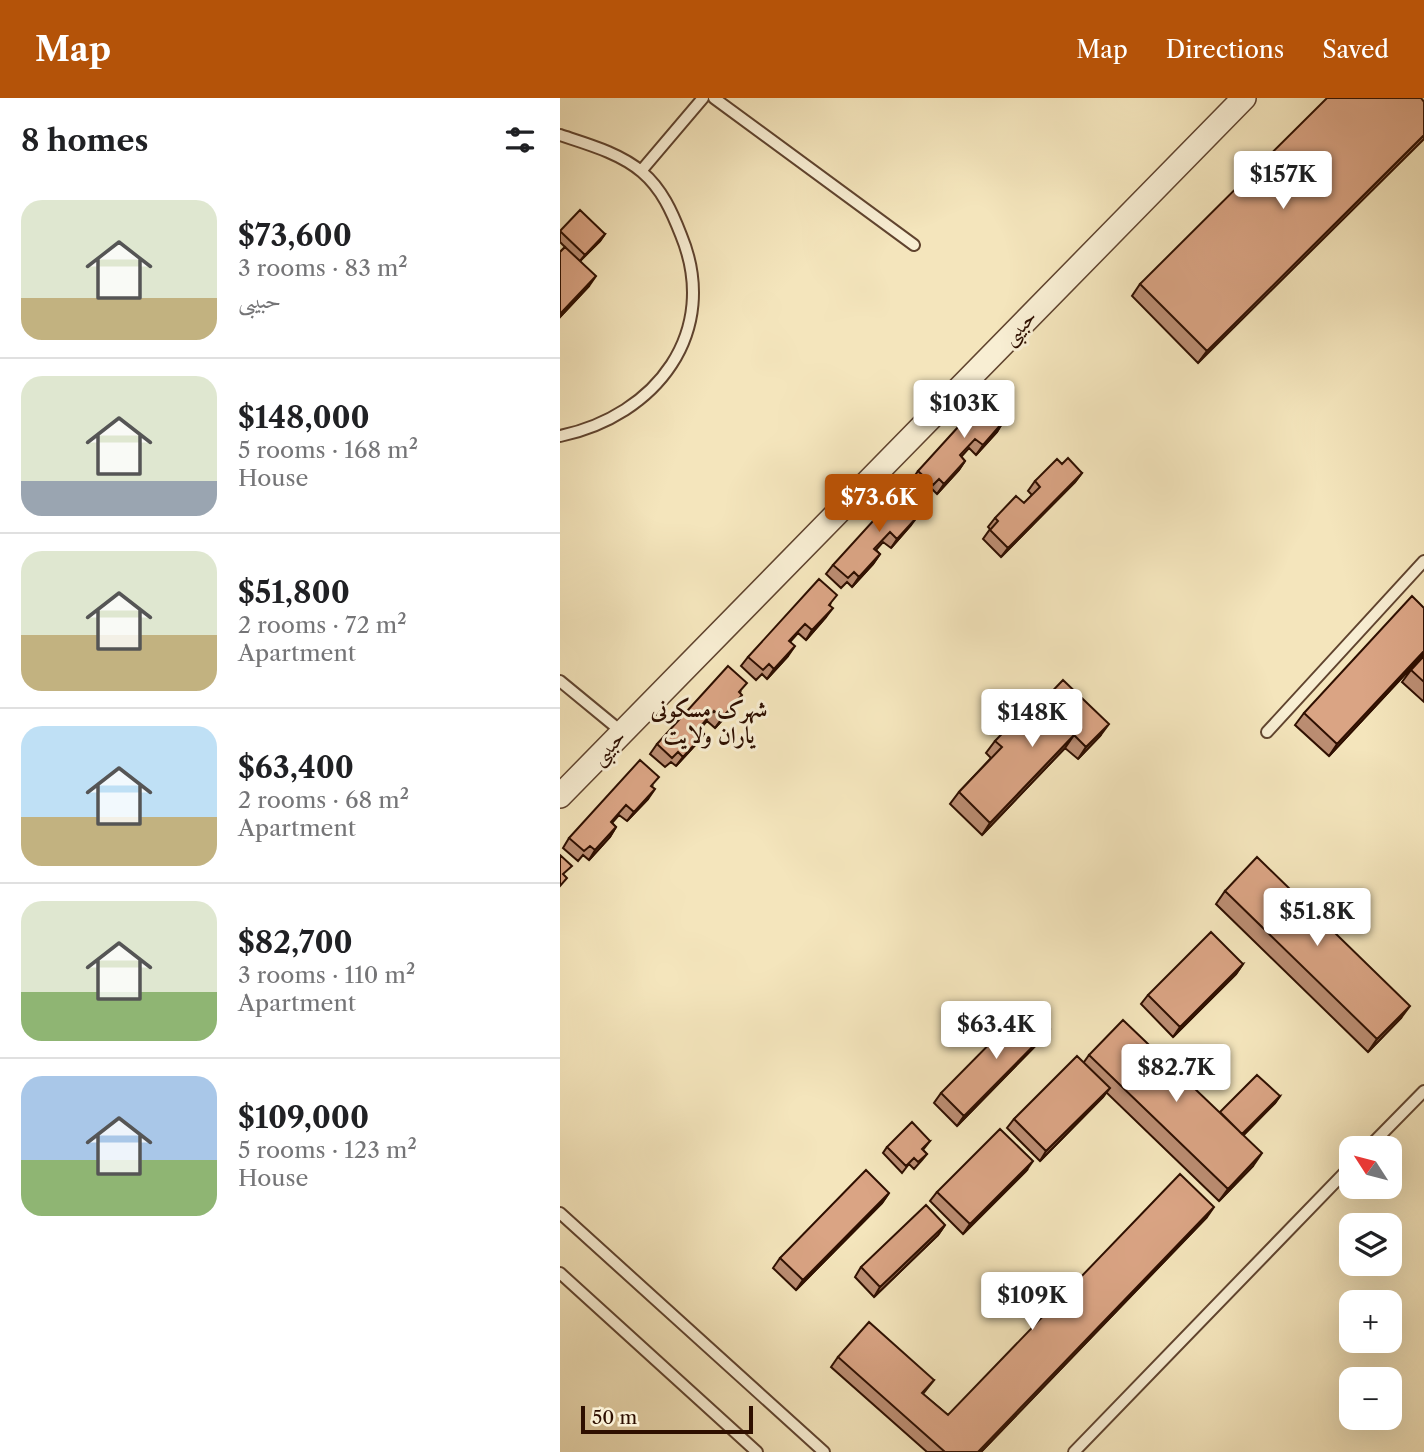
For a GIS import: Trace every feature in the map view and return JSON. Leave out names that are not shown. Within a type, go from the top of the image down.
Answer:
[{"type":"street","name":"حبیبی","points":[[560,796],[1244,98]]},
{"type":"lane","points":[[641,171],[703,98]]},
{"type":"lane","points":[[714,98],[914,245]]},
{"type":"lane","points":[[560,135],[601,149],[641,171],[671,208],[692,260],[693,307],[686,342],[666,372],[636,402],[589,430],[560,436]]},
{"type":"lane","points":[[1267,732],[1424,561]]},
{"type":"lane","points":[[560,681],[622,732]]},
{"type":"lane","points":[[1380,1136],[1424,1091]]},
{"type":"lane","points":[[1074,1452],[1339,1178]]},
{"type":"lane","points":[[560,1213],[824,1452]]},
{"type":"lane","points":[[560,1273],[757,1452]]},
{"type":"building","points":[[1327,98],[1421,98],[1424,102],[1424,135],[1207,351],[1140,284]]},
{"type":"building","points":[[580,210],[605,234],[585,255],[560,231]]},
{"type":"building","points":[[565,247],[596,276],[560,314],[560,252]]},
{"type":"building","points":[[989,393],[1008,410],[1000,419],[1003,422],[983,445],[975,439],[960,455],[965,461],[944,484],[939,479],[933,485],[918,471]]},
{"type":"building","points":[[1068,458],[1082,473],[1008,548],[990,530],[998,521],[995,518],[1016,496],[1024,503],[1040,487],[1035,481],[1057,459],[1062,464]]},
{"type":"building","points":[[904,487],[922,504],[914,513],[918,516],[897,539],[890,532],[874,549],[880,554],[859,577],[854,572],[848,578],[833,565]]},
{"type":"building","points":[[819,579],[837,595],[829,605],[833,608],[812,630],[805,624],[789,641],[795,646],[774,669],[769,664],[763,670],[748,657]]},
{"type":"building","points":[[1412,596],[1424,608],[1424,651],[1337,744],[1304,713]]},
{"type":"building","points":[[1424,656],[1424,682],[1411,670]]},
{"type":"building","points":[[728,666],[747,683],[739,692],[742,695],[722,718],[714,711],[699,728],[704,734],[683,757],[678,752],[672,758],[657,744]]},
{"type":"building","points":[[1063,680],[1109,724],[1086,747],[1074,735],[990,823],[959,792],[1002,747],[995,741],[1017,718],[1022,723]]},
{"type":"building","points":[[640,760],[659,777],[651,786],[655,789],[634,812],[626,805],[611,822],[616,827],[595,850],[590,846],[584,851],[569,838]]},
{"type":"building","points":[[560,855],[572,866],[563,874],[567,878],[560,886]]},
{"type":"building","points":[[1257,857],[1410,1006],[1377,1039],[1225,891]]},
{"type":"building","points":[[1211,932],[1243,964],[1180,1027],[1148,995]]},
{"type":"building","points":[[1027,1006],[1050,1029],[964,1116],[941,1093]]},
{"type":"building","points":[[1123,1020],[1262,1153],[1228,1189],[1089,1055]]},
{"type":"building","points":[[1077,1056],[1110,1088],[1046,1151],[1014,1119]]},
{"type":"building","points":[[1257,1075],[1280,1096],[1242,1134],[1220,1112]]},
{"type":"building","points":[[912,1122],[930,1141],[922,1149],[927,1154],[918,1162],[914,1158],[906,1166],[887,1147]]},
{"type":"building","points":[[1000,1129],[1033,1161],[970,1224],[937,1192]]},
{"type":"building","points":[[866,1170],[889,1193],[803,1280],[780,1258]]},
{"type":"building","points":[[1180,1174],[1214,1207],[978,1452],[945,1452],[838,1357],[869,1322],[934,1380],[922,1393],[948,1415]]},
{"type":"building","points":[[926,1205],[945,1225],[880,1287],[861,1267]]},
{"type":"district","name":"شهرک مسکونی یاران ولایت","points":[[709,722]]}]
